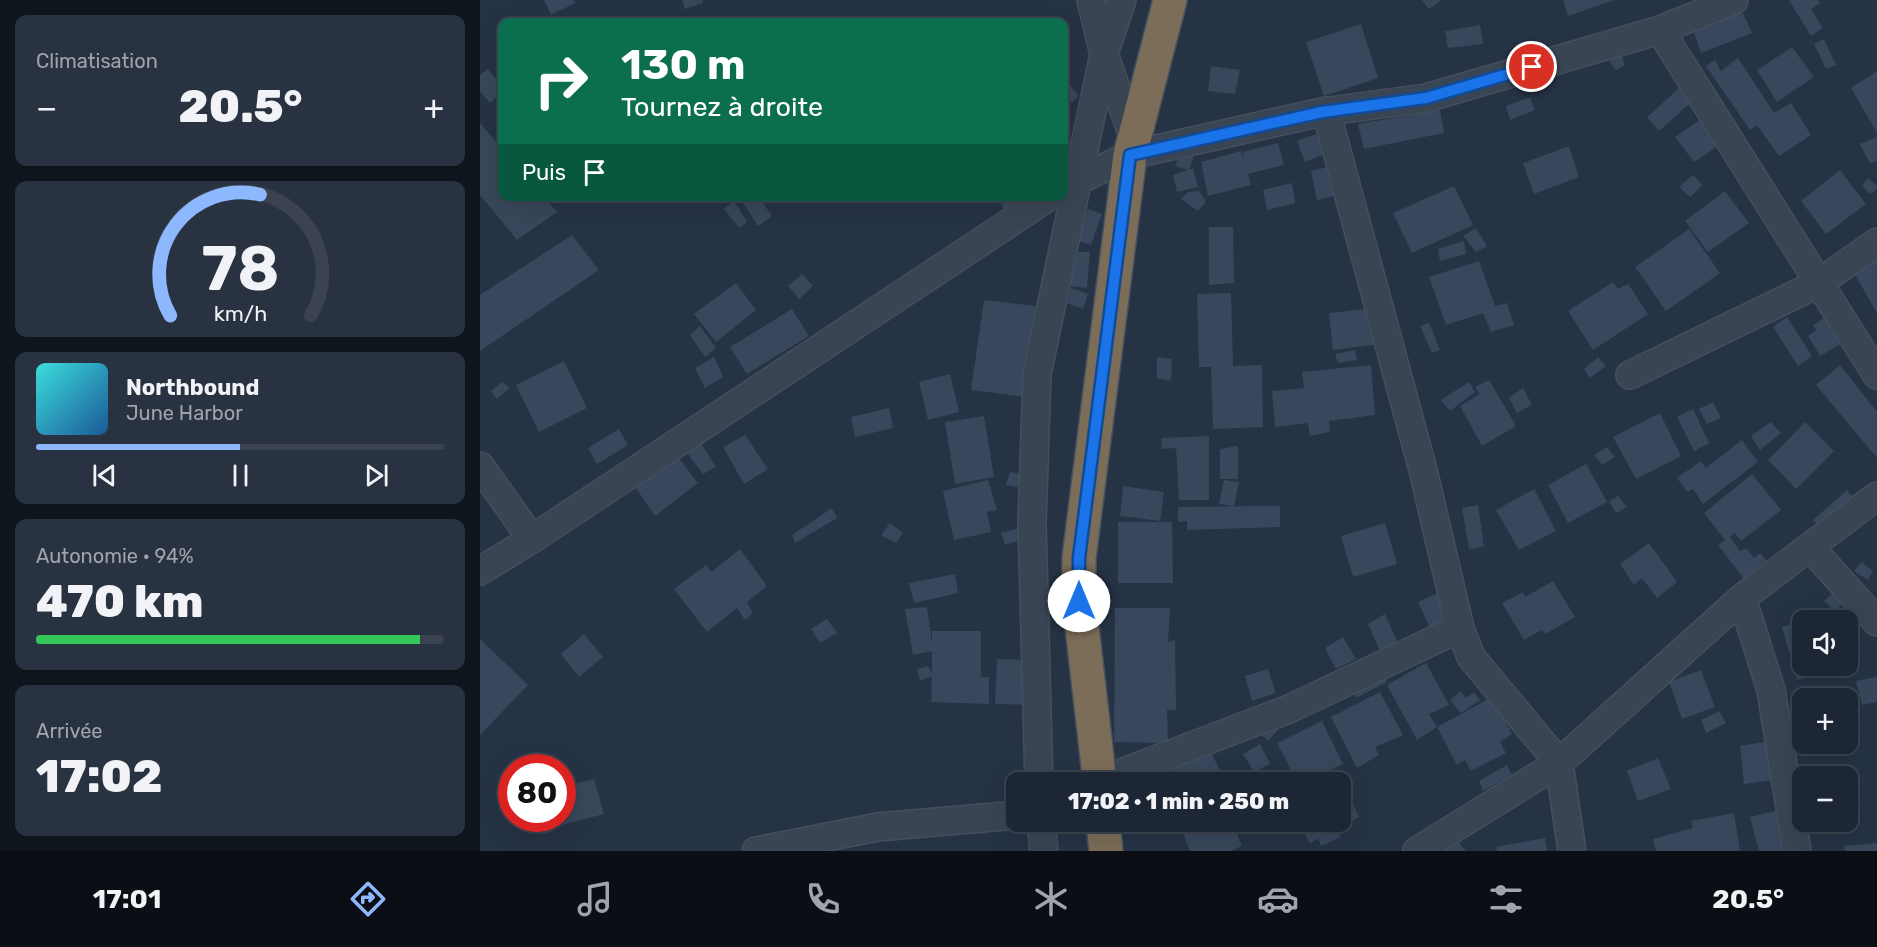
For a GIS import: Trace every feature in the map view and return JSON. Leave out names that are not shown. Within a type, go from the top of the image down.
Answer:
[{"type":"highway","points":[[1099,772],[1079,601],[1079,558],[1132,147],[1170,0]]},
{"type":"highway","points":[[1104,832],[1106,851]]},
{"type":"street","points":[[1091,0],[1104,54],[1132,147]]},
{"type":"street","points":[[1070,184],[1104,54],[1122,0]]},
{"type":"street","points":[[1070,184],[1132,147],[1326,111],[1426,98],[1660,30],[1734,0]]},
{"type":"street","points":[[1660,30],[1877,375]]},
{"type":"street","points":[[1326,111],[1422,470],[1460,628],[1472,657],[1560,763],[1572,851]]},
{"type":"street","points":[[480,571],[532,539],[1042,201]]},
{"type":"street","points":[[1039,772],[1032,523],[1037,374],[1067,201]]},
{"type":"street","points":[[1630,375],[1819,283],[1877,242]]},
{"type":"street","points":[[480,466],[532,539]]},
{"type":"street","points":[[1417,851],[1560,763],[1742,598],[1877,496]]},
{"type":"street","points":[[1810,547],[1877,622]]},
{"type":"street","points":[[1742,598],[1771,690],[1797,851]]},
{"type":"street","points":[[1126,772],[1290,709],[1460,628]]},
{"type":"street","points":[[756,851],[878,826],[1006,816]]},
{"type":"street","points":[[1042,832],[1044,851]]},
{"type":"building","points":[[544,0],[573,0],[575,3],[551,15]]},
{"type":"building","points":[[682,0],[702,0],[703,3],[685,9]]},
{"type":"building","points":[[1422,0],[1442,0],[1429,9]]},
{"type":"building","points":[[1563,0],[1614,0],[1568,16]]},
{"type":"building","points":[[1789,0],[1818,0],[1820,3],[1811,9],[1823,28],[1811,36]]},
{"type":"building","points":[[1741,9],[1752,33],[1701,53],[1693,29]]},
{"type":"building","points":[[1361,24],[1378,78],[1324,96],[1306,42]]},
{"type":"building","points":[[1480,25],[1483,44],[1448,48],[1445,31]]},
{"type":"building","points":[[1824,39],[1836,65],[1826,69],[1814,44]]},
{"type":"building","points":[[1792,47],[1814,77],[1777,102],[1757,70]]},
{"type":"building","points":[[1621,55],[1625,65],[1616,70],[1609,61]]},
{"type":"building","points":[[1738,58],[1774,113],[1791,103],[1811,135],[1779,156],[1757,125],[1750,130],[1706,66],[1715,60],[1721,71]]},
{"type":"building","points":[[1211,66],[1240,70],[1235,94],[1208,91]]},
{"type":"building","points":[[488,69],[498,81],[498,96],[490,103],[480,91],[480,75]]},
{"type":"building","points":[[1877,71],[1877,133],[1851,88]]},
{"type":"building","points":[[1687,81],[1699,95],[1659,131],[1647,117]]},
{"type":"building","points":[[1068,83],[1079,96],[1068,106]]},
{"type":"building","points":[[1530,97],[1535,110],[1510,120],[1506,106]]},
{"type":"building","points":[[1440,110],[1444,133],[1364,149],[1358,124]]},
{"type":"building","points":[[1703,118],[1722,143],[1694,162],[1675,137]]},
{"type":"building","points":[[480,123],[498,144],[498,201],[547,201],[557,212],[517,240],[480,195]]},
{"type":"building","points":[[1328,130],[1335,150],[1305,162],[1297,141]]},
{"type":"building","points":[[1877,137],[1877,161],[1870,164],[1860,144]]},
{"type":"building","points":[[1278,143],[1284,165],[1248,174],[1251,185],[1208,196],[1201,162],[1241,151],[1244,161],[1243,152]]},
{"type":"building","points":[[1569,146],[1579,177],[1534,194],[1523,163]]},
{"type":"building","points":[[1180,152],[1194,155],[1189,170],[1193,168],[1198,187],[1177,192],[1173,175],[1188,170],[1175,166]]},
{"type":"building","points":[[1331,166],[1338,195],[1317,200],[1311,171]]},
{"type":"building","points":[[1840,170],[1866,204],[1826,234],[1801,201]]},
{"type":"building","points":[[1693,175],[1703,185],[1690,197],[1679,187]]},
{"type":"building","points":[[1868,178],[1877,186],[1877,189],[1870,194],[1862,185]]},
{"type":"building","points":[[1292,183],[1295,203],[1267,210],[1263,190]]},
{"type":"building","points":[[1454,186],[1473,225],[1412,253],[1393,213]]},
{"type":"building","points":[[1199,191],[1206,202],[1198,211],[1181,199],[1188,192]]},
{"type":"building","points":[[1725,191],[1749,223],[1708,252],[1685,221]]},
{"type":"building","points":[[734,201],[747,222],[739,228],[724,209]]},
{"type":"building","points":[[742,201],[762,201],[772,216],[758,226]]},
{"type":"building","points":[[999,201],[1024,201],[1029,208],[1010,219]]},
{"type":"building","points":[[1088,209],[1102,214],[1091,245],[1076,240]]},
{"type":"building","points":[[1209,227],[1233,227],[1234,283],[1209,285]]},
{"type":"building","points":[[1476,228],[1487,246],[1476,252],[1463,236]]},
{"type":"building","points":[[1689,229],[1720,273],[1666,311],[1635,267]]},
{"type":"building","points":[[572,235],[599,270],[480,351],[480,295]]},
{"type":"building","points":[[1464,241],[1466,254],[1440,261],[1438,249]]},
{"type":"building","points":[[1074,252],[1090,252],[1087,288],[1070,286]]},
{"type":"building","points":[[1877,259],[1877,313],[1854,273]]},
{"type":"building","points":[[1479,261],[1495,306],[1507,303],[1514,325],[1491,332],[1483,313],[1446,325],[1429,277]]},
{"type":"building","points":[[802,274],[813,286],[799,299],[788,286]]},
{"type":"building","points":[[1613,282],[1618,289],[1628,284],[1648,314],[1593,350],[1568,311]]},
{"type":"building","points":[[736,283],[756,310],[716,342],[694,314]]},
{"type":"building","points":[[1071,288],[1088,294],[1083,309],[1067,303]]},
{"type":"building","points":[[1231,293],[1233,366],[1262,365],[1263,427],[1213,429],[1211,367],[1199,367],[1197,294]]},
{"type":"building","points":[[984,300],[1036,306],[1025,397],[971,390]]},
{"type":"building","points":[[1376,308],[1379,344],[1333,350],[1329,313]]},
{"type":"building","points":[[792,309],[809,336],[747,374],[730,347]]},
{"type":"building","points":[[1833,312],[1850,339],[1820,356],[1808,336],[1816,330],[1813,325]]},
{"type":"building","points":[[1787,317],[1812,356],[1798,366],[1773,327]]},
{"type":"building","points":[[1429,323],[1440,350],[1432,353],[1420,326]]},
{"type":"building","points":[[700,326],[716,348],[705,357],[690,335]]},
{"type":"building","points":[[1355,350],[1357,360],[1338,363],[1335,354]]},
{"type":"building","points":[[714,357],[723,377],[705,388],[695,368]]},
{"type":"building","points":[[1157,357],[1172,359],[1171,381],[1157,378]]},
{"type":"building","points":[[1598,357],[1606,366],[1590,378],[1584,369]]},
{"type":"building","points":[[564,361],[587,408],[539,432],[516,385]]},
{"type":"building","points":[[1371,365],[1375,415],[1329,421],[1330,432],[1310,436],[1308,423],[1275,427],[1272,391],[1304,388],[1302,372]]},
{"type":"building","points":[[1840,365],[1877,412],[1877,458],[1816,385]]},
{"type":"building","points":[[950,374],[959,412],[928,420],[919,382]]},
{"type":"building","points":[[1489,380],[1516,426],[1482,446],[1460,406],[1480,394],[1475,387]]},
{"type":"building","points":[[502,382],[510,388],[497,399],[491,391]]},
{"type":"building","points":[[1469,382],[1475,392],[1450,411],[1441,400]]},
{"type":"building","points":[[1523,388],[1532,405],[1517,413],[1509,398]]},
{"type":"building","points":[[1713,402],[1721,418],[1707,424],[1699,409]]},
{"type":"building","points":[[889,408],[893,428],[855,437],[851,417]]},
{"type":"building","points":[[1693,409],[1709,443],[1694,451],[1677,417]]},
{"type":"building","points":[[1660,413],[1681,456],[1636,479],[1613,437]]},
{"type":"building","points":[[984,416],[994,477],[955,484],[945,422]]},
{"type":"building","points":[[1771,422],[1781,433],[1760,450],[1751,436]]},
{"type":"building","points":[[1805,422],[1834,451],[1796,489],[1768,460]]},
{"type":"building","points":[[619,429],[628,445],[597,464],[588,448]]},
{"type":"building","points":[[745,435],[768,469],[744,484],[723,447]]},
{"type":"building","points":[[1209,436],[1209,500],[1179,500],[1176,448],[1162,449],[1161,438]]},
{"type":"building","points":[[699,440],[716,467],[703,474],[685,450]]},
{"type":"building","points":[[1742,440],[1758,462],[1703,504],[1693,489],[1687,492],[1677,478],[1701,461],[1706,468]]},
{"type":"building","points":[[1238,446],[1238,479],[1220,479],[1220,449]]},
{"type":"building","points":[[1607,447],[1615,457],[1602,465],[1594,455]]},
{"type":"building","points":[[678,457],[698,483],[655,516],[636,488]]},
{"type":"building","points":[[1586,464],[1607,502],[1568,523],[1548,485]]},
{"type":"building","points":[[1010,472],[1021,474],[1018,487],[1006,485]]},
{"type":"building","points":[[1752,474],[1781,510],[1741,541],[1735,533],[1730,537],[1740,551],[1746,548],[1754,558],[1760,553],[1775,571],[1751,588],[1718,545],[1725,540],[1704,513]]},
{"type":"building","points":[[988,480],[997,510],[987,512],[991,532],[954,540],[943,491]]},
{"type":"building","points":[[1224,480],[1239,482],[1234,506],[1219,504]]},
{"type":"building","points":[[1123,486],[1164,492],[1160,521],[1120,516]]},
{"type":"building","points":[[1534,489],[1556,531],[1519,550],[1496,510]]},
{"type":"building","points":[[1847,490],[1858,503],[1823,532],[1813,520]]},
{"type":"building","points":[[1618,496],[1627,507],[1616,513],[1609,502]]},
{"type":"building","points":[[1478,505],[1484,547],[1469,549],[1462,508]]},
{"type":"building","points":[[1280,506],[1280,527],[1187,530],[1187,521],[1178,522],[1178,507]]},
{"type":"building","points":[[832,508],[837,518],[795,543],[792,535]]},
{"type":"building","points":[[1118,522],[1172,522],[1173,583],[1118,583]]},
{"type":"building","points":[[890,523],[903,533],[896,543],[881,535]]},
{"type":"building","points":[[1385,523],[1397,564],[1353,577],[1341,536]]},
{"type":"building","points":[[1020,528],[1023,539],[1005,545],[1001,533]]},
{"type":"building","points":[[1649,543],[1677,582],[1657,598],[1642,578],[1634,585],[1620,564]]},
{"type":"building","points":[[740,549],[767,586],[747,602],[753,613],[745,620],[737,608],[707,632],[674,589],[706,565],[711,572]]},
{"type":"building","points":[[1862,562],[1873,571],[1868,580],[1854,571]]},
{"type":"building","points":[[955,574],[958,593],[914,603],[909,583]]},
{"type":"building","points":[[1553,581],[1575,617],[1545,634],[1542,630],[1524,640],[1502,603],[1523,592],[1525,597]]},
{"type":"building","points":[[1835,590],[1847,600],[1836,610],[1824,601]]},
{"type":"building","points":[[1438,593],[1451,616],[1430,628],[1418,602]]},
{"type":"building","points":[[927,607],[932,644],[932,631],[981,631],[981,677],[989,677],[989,704],[931,702],[932,676],[920,681],[917,669],[928,666],[932,673],[932,651],[913,655],[905,609]]},
{"type":"building","points":[[1115,608],[1170,608],[1168,642],[1175,640],[1176,710],[1167,710],[1168,743],[1114,742]]},
{"type":"building","points":[[1385,614],[1398,643],[1380,651],[1368,624]]},
{"type":"building","points":[[827,619],[837,633],[820,643],[811,629]]},
{"type":"building","points":[[1792,625],[1792,662],[1782,627]]},
{"type":"building","points":[[584,634],[603,657],[579,677],[561,654]]},
{"type":"building","points":[[1343,637],[1356,659],[1336,669],[1325,648]]},
{"type":"building","points":[[480,639],[528,685],[480,735]]},
{"type":"building","points":[[997,659],[1035,660],[1036,705],[995,704]]},
{"type":"building","points":[[1426,663],[1449,705],[1429,714],[1437,727],[1417,740],[1387,685]]},
{"type":"building","points":[[1378,668],[1387,682],[1356,698],[1349,684]]},
{"type":"building","points":[[1268,669],[1276,693],[1252,701],[1245,676]]},
{"type":"building","points":[[1701,670],[1715,707],[1682,719],[1669,682]]},
{"type":"building","points":[[1796,676],[1814,676],[1797,680]]},
{"type":"building","points":[[1877,677],[1877,702],[1862,705],[1856,681]]},
{"type":"building","points":[[1461,691],[1466,698],[1474,692],[1480,700],[1461,713],[1450,700]]},
{"type":"building","points":[[1380,692],[1403,735],[1375,747],[1379,755],[1357,768],[1331,717]]},
{"type":"building","points":[[1492,697],[1512,734],[1500,742],[1506,753],[1471,771],[1465,760],[1457,765],[1437,727]]},
{"type":"building","points":[[1719,711],[1726,723],[1706,733],[1701,720]]},
{"type":"building","points":[[1267,718],[1279,729],[1268,741],[1256,730]]},
{"type":"building","points":[[1322,721],[1343,764],[1327,772],[1292,772],[1277,743]]},
{"type":"building","points":[[1776,740],[1782,779],[1744,784],[1740,746]]},
{"type":"building","points":[[1206,743],[1221,772],[1175,772],[1170,759]]},
{"type":"building","points":[[1260,744],[1270,764],[1254,772],[1243,754]]},
{"type":"building","points":[[1658,758],[1671,789],[1638,801],[1627,771]]},
{"type":"building","points":[[1507,765],[1512,775],[1483,791],[1479,781]]},
{"type":"building","points":[[594,779],[604,814],[576,821],[576,784]]},
{"type":"building","points":[[1351,800],[1359,817],[1351,822]]},
{"type":"building","points":[[1782,809],[1792,851],[1759,851],[1750,817]]},
{"type":"building","points":[[1734,813],[1740,851],[1656,851],[1653,839],[1693,828],[1691,821]]},
{"type":"building","points":[[1183,832],[1236,832],[1242,846],[1231,851],[1190,851]]},
{"type":"building","points":[[1303,832],[1337,832],[1341,837],[1321,846],[1318,838],[1310,844]]},
{"type":"building","points":[[1455,838],[1466,851],[1437,851]]},
{"type":"building","points":[[1545,838],[1547,851],[1497,851],[1496,847]]},
{"type":"building","points":[[1877,843],[1877,851],[1845,851],[1844,846]]},
{"type":"route","points":[[1079,601],[1079,558],[1130,155],[1322,112],[1426,98],[1532,67]]}]
